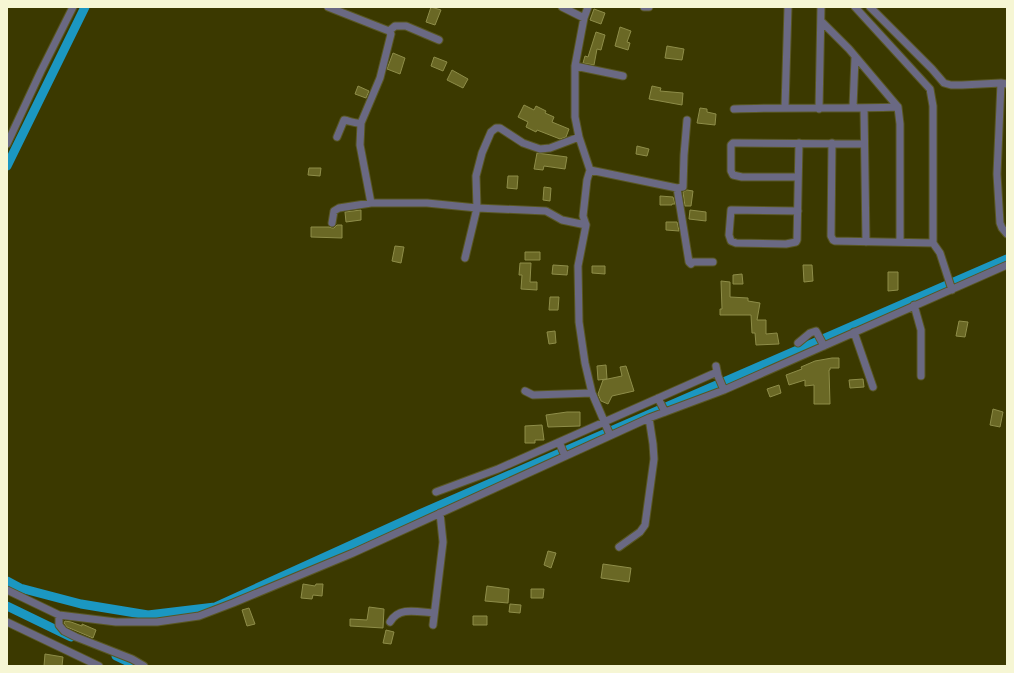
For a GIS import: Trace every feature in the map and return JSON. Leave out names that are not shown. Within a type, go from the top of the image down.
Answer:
[{"type":"street","points":[[7,144],[41,71],[74,7]]},
{"type":"street","points":[[328,7],[389,31]]},
{"type":"street","points":[[562,7],[584,18]]},
{"type":"street","points":[[588,7],[584,18],[575,66],[574,117],[590,170],[587,180],[583,216],[586,225],[578,266],[579,322],[585,362],[592,393],[610,435]]},
{"type":"street","points":[[644,7],[649,7]]},
{"type":"street","points":[[785,108],[788,7]]},
{"type":"street","points":[[819,109],[821,7]]},
{"type":"street","points":[[855,7],[930,89],[933,106],[933,243],[940,253],[951,288]]},
{"type":"street","points":[[870,7],[944,83],[951,85],[1004,83],[997,183],[1000,222],[1002,228],[1007,234]]},
{"type":"street","points":[[821,21],[849,49],[855,58],[898,107],[900,124],[900,242]]},
{"type":"street","points":[[389,31],[394,26],[406,26],[439,40]]},
{"type":"street","points":[[371,203],[360,144],[361,124],[380,78],[390,38],[389,31]]},
{"type":"street","points":[[853,107],[855,58]]},
{"type":"street","points":[[575,66],[623,76]]},
{"type":"street","points":[[734,109],[898,107]]},
{"type":"street","points":[[864,108],[866,242]]},
{"type":"street","points":[[337,137],[344,120],[361,124]]},
{"type":"street","points":[[590,170],[677,188],[683,187],[687,120]]},
{"type":"street","points":[[465,258],[477,208],[476,176],[482,153],[491,132],[496,128],[500,128],[523,143],[540,149],[550,148],[579,137]]},
{"type":"street","points":[[798,177],[742,177],[733,175],[731,171],[731,152],[733,143],[864,144]]},
{"type":"street","points":[[798,210],[732,210],[730,212],[730,239],[736,243],[793,244],[797,240],[798,210],[799,143]]},
{"type":"street","points":[[832,143],[832,240],[933,243]]},
{"type":"street","points":[[677,188],[689,262],[691,264],[693,262],[713,262]]},
{"type":"street","points":[[332,223],[334,211],[336,209],[371,203],[427,203],[477,208],[546,211],[562,220],[586,225]]},
{"type":"street","points":[[7,590],[58,615],[116,622],[167,622],[199,616],[353,553],[664,411],[854,332],[951,288],[1007,265]]},
{"type":"street","points":[[914,305],[921,330],[921,376]]},
{"type":"street","points":[[798,343],[814,331],[818,333],[823,344]]},
{"type":"street","points":[[854,332],[873,387]]},
{"type":"street","points":[[436,492],[498,469],[559,443],[659,399],[717,371],[722,387]]},
{"type":"street","points":[[525,391],[533,395],[592,393]]},
{"type":"street","points":[[659,399],[664,411]]},
{"type":"street","points":[[619,547],[640,532],[645,525],[654,459],[649,418]]},
{"type":"street","points":[[559,443],[565,455]]},
{"type":"street","points":[[433,625],[442,542],[440,513]]},
{"type":"street","points":[[390,622],[398,613],[406,611],[434,613]]},
{"type":"street","points":[[58,615],[59,625],[64,631],[76,638],[132,659],[144,666]]},
{"type":"street","points":[[7,622],[99,666]]},
{"type":"building","points":[[431,7],[441,10],[435,25],[426,22]]},
{"type":"building","points":[[594,9],[605,13],[601,24],[590,20]]},
{"type":"building","points":[[620,27],[631,31],[627,42],[630,43],[628,50],[615,46]]},
{"type":"building","points":[[596,32],[605,35],[601,50],[597,49],[594,65],[583,63],[585,56],[588,57]]},
{"type":"building","points":[[667,46],[684,49],[682,60],[665,58]]},
{"type":"building","points":[[393,53],[405,58],[400,74],[387,69]]},
{"type":"building","points":[[434,57],[447,62],[443,71],[431,66]]},
{"type":"building","points":[[452,70],[468,79],[463,88],[447,80]]},
{"type":"building","points":[[358,86],[369,91],[366,98],[355,94]]},
{"type":"building","points":[[652,86],[661,88],[660,91],[683,93],[682,105],[649,99]]},
{"type":"building","points":[[524,105],[534,110],[536,106],[546,111],[545,113],[554,117],[552,122],[569,129],[566,137],[560,139],[537,130],[536,132],[526,127],[528,122],[518,117]]},
{"type":"building","points":[[700,108],[707,109],[707,112],[716,114],[715,125],[697,123]]},
{"type":"building","points":[[637,146],[649,149],[647,156],[636,154]]},
{"type":"building","points":[[537,153],[567,157],[565,169],[544,166],[543,170],[534,169]]},
{"type":"building","points":[[309,168],[321,168],[320,176],[308,175]]},
{"type":"building","points":[[508,176],[518,176],[517,189],[507,188]]},
{"type":"building","points":[[544,187],[551,188],[550,201],[543,200]]},
{"type":"building","points":[[687,190],[693,191],[691,206],[685,206],[683,192]]},
{"type":"building","points":[[660,196],[673,197],[675,204],[660,205]]},
{"type":"building","points":[[361,210],[361,220],[346,222],[345,212]]},
{"type":"building","points":[[690,210],[706,212],[706,221],[689,219]]},
{"type":"building","points":[[666,222],[677,222],[679,231],[666,230]]},
{"type":"building","points":[[337,225],[342,225],[342,238],[311,237],[311,227],[334,228]]},
{"type":"building","points":[[395,246],[404,247],[401,263],[392,261]]},
{"type":"building","points":[[525,252],[540,252],[540,260],[525,260]]},
{"type":"building","points":[[520,263],[531,263],[530,282],[537,282],[537,290],[521,289],[522,275],[519,275]]},
{"type":"building","points":[[553,265],[568,266],[567,275],[552,274]]},
{"type":"building","points":[[803,265],[812,265],[813,281],[804,282]]},
{"type":"building","points":[[592,266],[605,266],[605,274],[592,273]]},
{"type":"building","points":[[888,272],[898,272],[898,290],[888,291]]},
{"type":"building","points":[[742,274],[743,284],[733,284],[733,275]]},
{"type":"building","points":[[721,281],[730,282],[730,297],[748,298],[748,301],[760,303],[757,320],[766,320],[766,334],[777,333],[779,344],[756,345],[755,333],[752,333],[751,315],[720,315],[720,309],[722,309]]},
{"type":"building","points":[[550,297],[559,297],[558,310],[549,310]]},
{"type":"building","points":[[959,321],[968,322],[965,337],[956,336]]},
{"type":"building","points":[[555,331],[556,343],[549,344],[547,332]]},
{"type":"building","points":[[839,358],[839,368],[830,368],[829,370],[830,404],[814,404],[814,385],[805,386],[805,380],[789,385],[786,375],[802,369],[801,367],[815,361]]},
{"type":"building","points":[[606,365],[607,379],[598,380],[597,366]]},
{"type":"building","points":[[626,366],[634,391],[612,396],[608,404],[601,401],[598,394],[603,380],[622,376],[620,367]]},
{"type":"building","points":[[863,379],[864,387],[850,388],[849,380]]},
{"type":"building","points":[[779,385],[781,393],[770,397],[767,389]]},
{"type":"building","points":[[993,409],[1003,412],[1000,427],[990,425]]},
{"type":"building","points":[[580,412],[580,426],[548,427],[546,415]]},
{"type":"building","points":[[542,425],[544,440],[535,440],[535,443],[525,443],[525,426]]},
{"type":"building","points":[[548,551],[556,553],[551,568],[544,565]]},
{"type":"building","points":[[603,564],[631,568],[629,582],[601,578]]},
{"type":"building","points":[[303,584],[315,586],[316,584],[323,584],[322,596],[313,595],[312,599],[301,598]]},
{"type":"building","points":[[487,586],[509,589],[508,603],[485,601]]},
{"type":"building","points":[[531,589],[544,589],[543,598],[531,598]]},
{"type":"building","points":[[510,604],[521,605],[520,613],[509,612]]},
{"type":"building","points":[[369,607],[384,609],[383,628],[350,626],[350,619],[367,620]]},
{"type":"building","points":[[249,608],[255,624],[247,626],[242,610]]},
{"type":"building","points":[[473,616],[487,616],[487,625],[473,625]]},
{"type":"building","points":[[65,621],[82,626],[82,624],[96,630],[93,638],[67,627],[64,623]]},
{"type":"building","points":[[386,630],[394,632],[391,644],[383,643]]},
{"type":"building","points":[[45,654],[63,657],[62,666],[44,666]]},
{"type":"waterway","points":[[7,166],[85,7]]},
{"type":"waterway","points":[[7,581],[20,588],[81,604],[148,615],[215,607],[424,512],[1007,259]]},
{"type":"waterway","points":[[7,606],[71,637]]},
{"type":"waterway","points":[[116,656],[137,666]]}]
